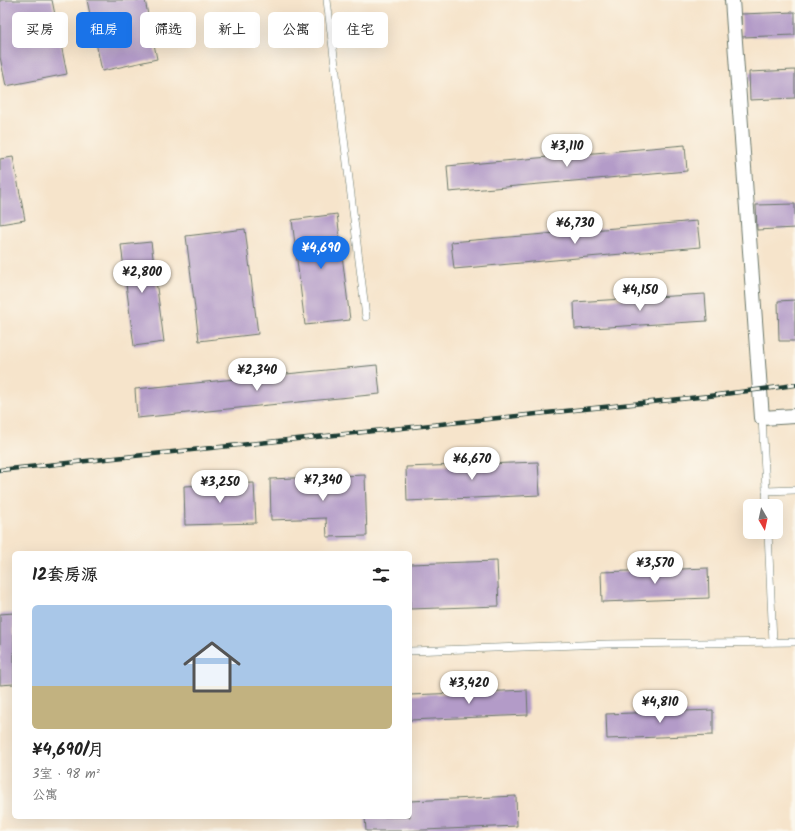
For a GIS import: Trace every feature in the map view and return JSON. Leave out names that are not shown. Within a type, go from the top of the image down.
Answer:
[{"type":"street","points":[[732,0],[762,418],[795,416]]},
{"type":"lane","points":[[327,0],[366,317]]},
{"type":"lane","points":[[762,418],[767,499]]},
{"type":"lane","points":[[766,491],[795,490]]},
{"type":"lane","points":[[768,539],[773,642]]},
{"type":"lane","points":[[412,651],[607,644],[795,642]]},
{"type":"building","points":[[0,0],[52,0],[54,12],[12,12],[12,48],[62,48],[67,74],[6,86],[0,57]]},
{"type":"building","points":[[87,0],[145,0],[147,12],[140,12],[140,48],[155,48],[157,59],[102,71],[97,48],[132,48],[132,12],[90,12]]},
{"type":"building","points":[[795,12],[795,35],[742,37],[741,14]]},
{"type":"building","points":[[795,70],[795,98],[750,100],[749,72]]},
{"type":"building","points":[[685,145],[687,171],[449,192],[447,166]]},
{"type":"building","points":[[13,157],[25,220],[0,224],[0,159]]},
{"type":"building","points":[[795,204],[795,228],[757,230],[756,205]]},
{"type":"building","points":[[337,214],[350,320],[305,325],[292,220]]},
{"type":"building","points":[[697,221],[700,247],[454,269],[451,242]]},
{"type":"building","points":[[245,229],[258,334],[199,341],[186,236]]},
{"type":"building","points":[[151,242],[164,342],[134,346],[121,245]]},
{"type":"building","points":[[705,294],[707,321],[575,329],[574,302]]},
{"type":"building","points":[[795,300],[795,341],[779,341],[778,301]]},
{"type":"building","points":[[377,365],[380,394],[137,418],[135,389]]},
{"type":"building","points":[[538,462],[540,495],[407,501],[406,467]]},
{"type":"building","points":[[365,475],[367,536],[327,537],[326,518],[271,520],[270,479]]},
{"type":"building","points":[[254,483],[256,523],[185,525],[184,486]]},
{"type":"building","points":[[497,561],[499,606],[412,609],[412,564]]},
{"type":"building","points":[[708,568],[709,598],[602,602],[601,572]]},
{"type":"building","points":[[12,613],[12,684],[0,685],[0,614]]},
{"type":"building","points":[[527,690],[528,715],[412,720],[412,695]]},
{"type":"building","points":[[713,710],[713,735],[607,739],[606,714]]},
{"type":"building","points":[[516,796],[517,826],[366,831],[365,819],[412,819],[412,801]]},
{"type":"railway","points":[[0,470],[709,396],[795,385]]}]
